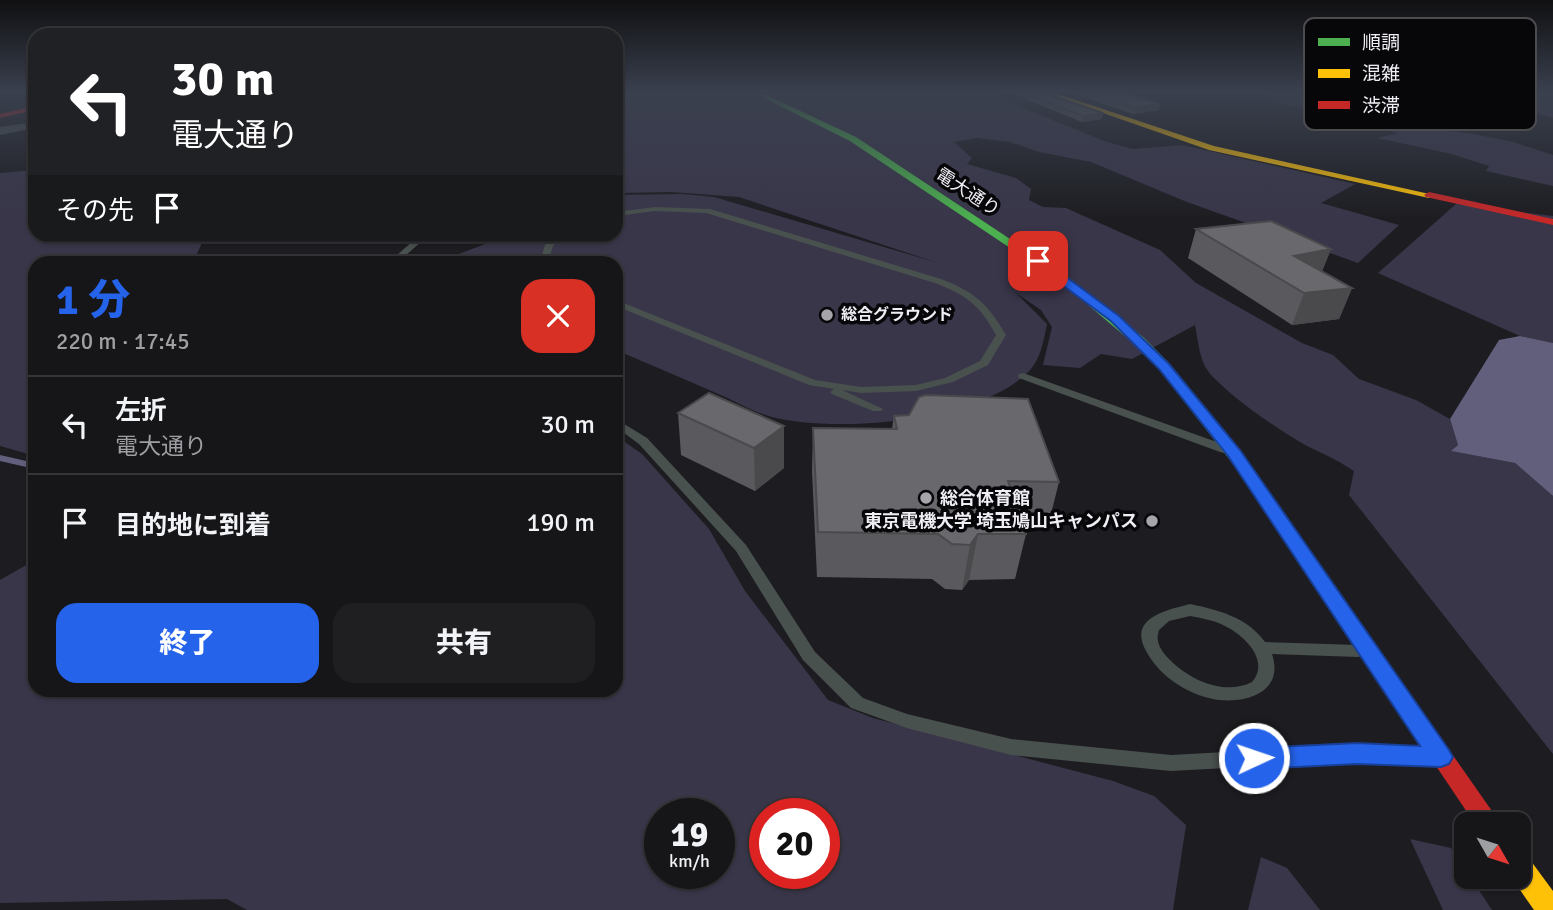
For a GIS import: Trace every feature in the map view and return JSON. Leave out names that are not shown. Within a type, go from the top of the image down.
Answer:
[{"type":"street","name":"電大通り","points":[[844,134],[1073,286],[1115,318],[1164,366],[1234,453],[1480,812]]},
{"type":"street","points":[[1172,134],[1212,148],[1553,222]]},
{"type":"street","points":[[1531,883],[1550,910]]},
{"type":"lane","points":[[623,214],[655,209],[707,211],[938,281],[962,289],[986,307],[1001,335],[984,363],[949,380],[916,388],[861,390],[813,383]]},
{"type":"lane","points":[[400,256],[417,242]]},
{"type":"lane","points":[[623,306],[877,409]]},
{"type":"lane","points":[[1023,376],[1234,453]]},
{"type":"lane","points":[[623,427],[643,441],[741,548],[809,656],[857,703],[907,721],[1011,747],[1171,763],[1357,753],[1441,757]]},
{"type":"lane","points":[[1261,648],[1267,663],[1266,676],[1259,687],[1244,694],[1226,695],[1205,691],[1184,682],[1166,669],[1154,654],[1150,640],[1151,627],[1159,618],[1173,612],[1190,610],[1212,614],[1231,622],[1261,648],[1370,651]]},
{"type":"shaded area","points":[[623,134],[1088,134],[1133,149],[1182,145],[1355,184],[1321,203],[1399,225],[1358,263],[1187,202],[1091,162],[1039,152],[1010,142],[977,138],[954,142],[972,158],[967,164],[1016,178],[1031,189],[1029,200],[1043,207],[1066,208],[1160,250],[1196,283],[1302,343],[1333,355],[1359,379],[1416,400],[1450,419],[1458,445],[1452,451],[1515,463],[1553,496],[1553,754],[1349,495],[1354,471],[1283,432],[1216,380],[1205,366],[1195,325],[1132,359],[1101,354],[1080,368],[1043,365],[1052,327],[1041,310],[1016,293],[1047,324],[1042,348],[1031,369],[1009,387],[980,401],[946,412],[909,419],[871,423],[800,422],[760,413],[623,353],[623,256],[454,256],[490,242],[623,242],[623,195],[682,194],[714,197],[935,262],[739,197],[671,192],[623,193]]},
{"type":"shaded area","points":[[1392,134],[1476,134],[1513,142],[1553,155],[1553,186],[1486,171],[1489,166],[1452,154],[1377,138]]},
{"type":"shaded area","points":[[28,171],[28,242],[204,242],[196,256],[28,256],[28,454],[0,446],[0,173]]},
{"type":"shaded area","points":[[1456,204],[1553,216],[1553,343],[1520,336],[1378,273]]},
{"type":"shaded area","points":[[1520,336],[1553,343],[1553,496],[1515,463],[1451,451],[1458,445],[1450,419],[1499,340]]},
{"type":"shaded area","points":[[623,441],[642,454],[709,529],[745,591],[828,700],[873,718],[1113,781],[1154,796],[1186,825],[1173,910],[247,910],[227,899],[0,903],[0,580],[28,564],[28,697],[623,697]]},
{"type":"shaded area","points":[[1410,839],[1451,848],[1454,853],[1454,889],[1478,889],[1492,910],[1443,910]]},
{"type":"shaded area","points":[[1261,857],[1287,868],[1320,910],[1248,910]]},
{"type":"building","points":[[1271,221],[1331,249],[1294,256],[1352,288],[1304,293],[1196,229]]},
{"type":"building","points":[[709,393],[784,426],[754,448],[678,413]]},
{"type":"building","name":"総合体育館","points":[[926,395],[1028,399],[1059,482],[1008,481],[1026,534],[978,534],[970,545],[952,544],[938,534],[818,532],[813,428],[897,429],[894,416],[909,415],[919,397]]},
{"type":"waterway","points":[[0,458],[28,464]]},
{"type":"traffic: fast","points":[[844,134],[1065,280],[1138,340],[1164,366],[1239,461]]},
{"type":"traffic: slow","points":[[1172,134],[1212,148],[1429,195]]},
{"type":"traffic: slow","points":[[1531,883],[1550,910]]},
{"type":"traffic: jam","points":[[1429,195],[1553,222]]},
{"type":"traffic: jam","points":[[1239,461],[1481,812]]},
{"type":"place","name":"総合グラウンド","points":[[827,315]]},
{"type":"place","name":"総合体育館","points":[[926,498]]},
{"type":"place","name":"東京電機大学 埼玉鳩山キャンパス","points":[[1152,521]]},
{"type":"route","points":[[1038,261],[1115,318],[1164,366],[1234,453],[1441,757],[1357,753],[1254,758]]}]
